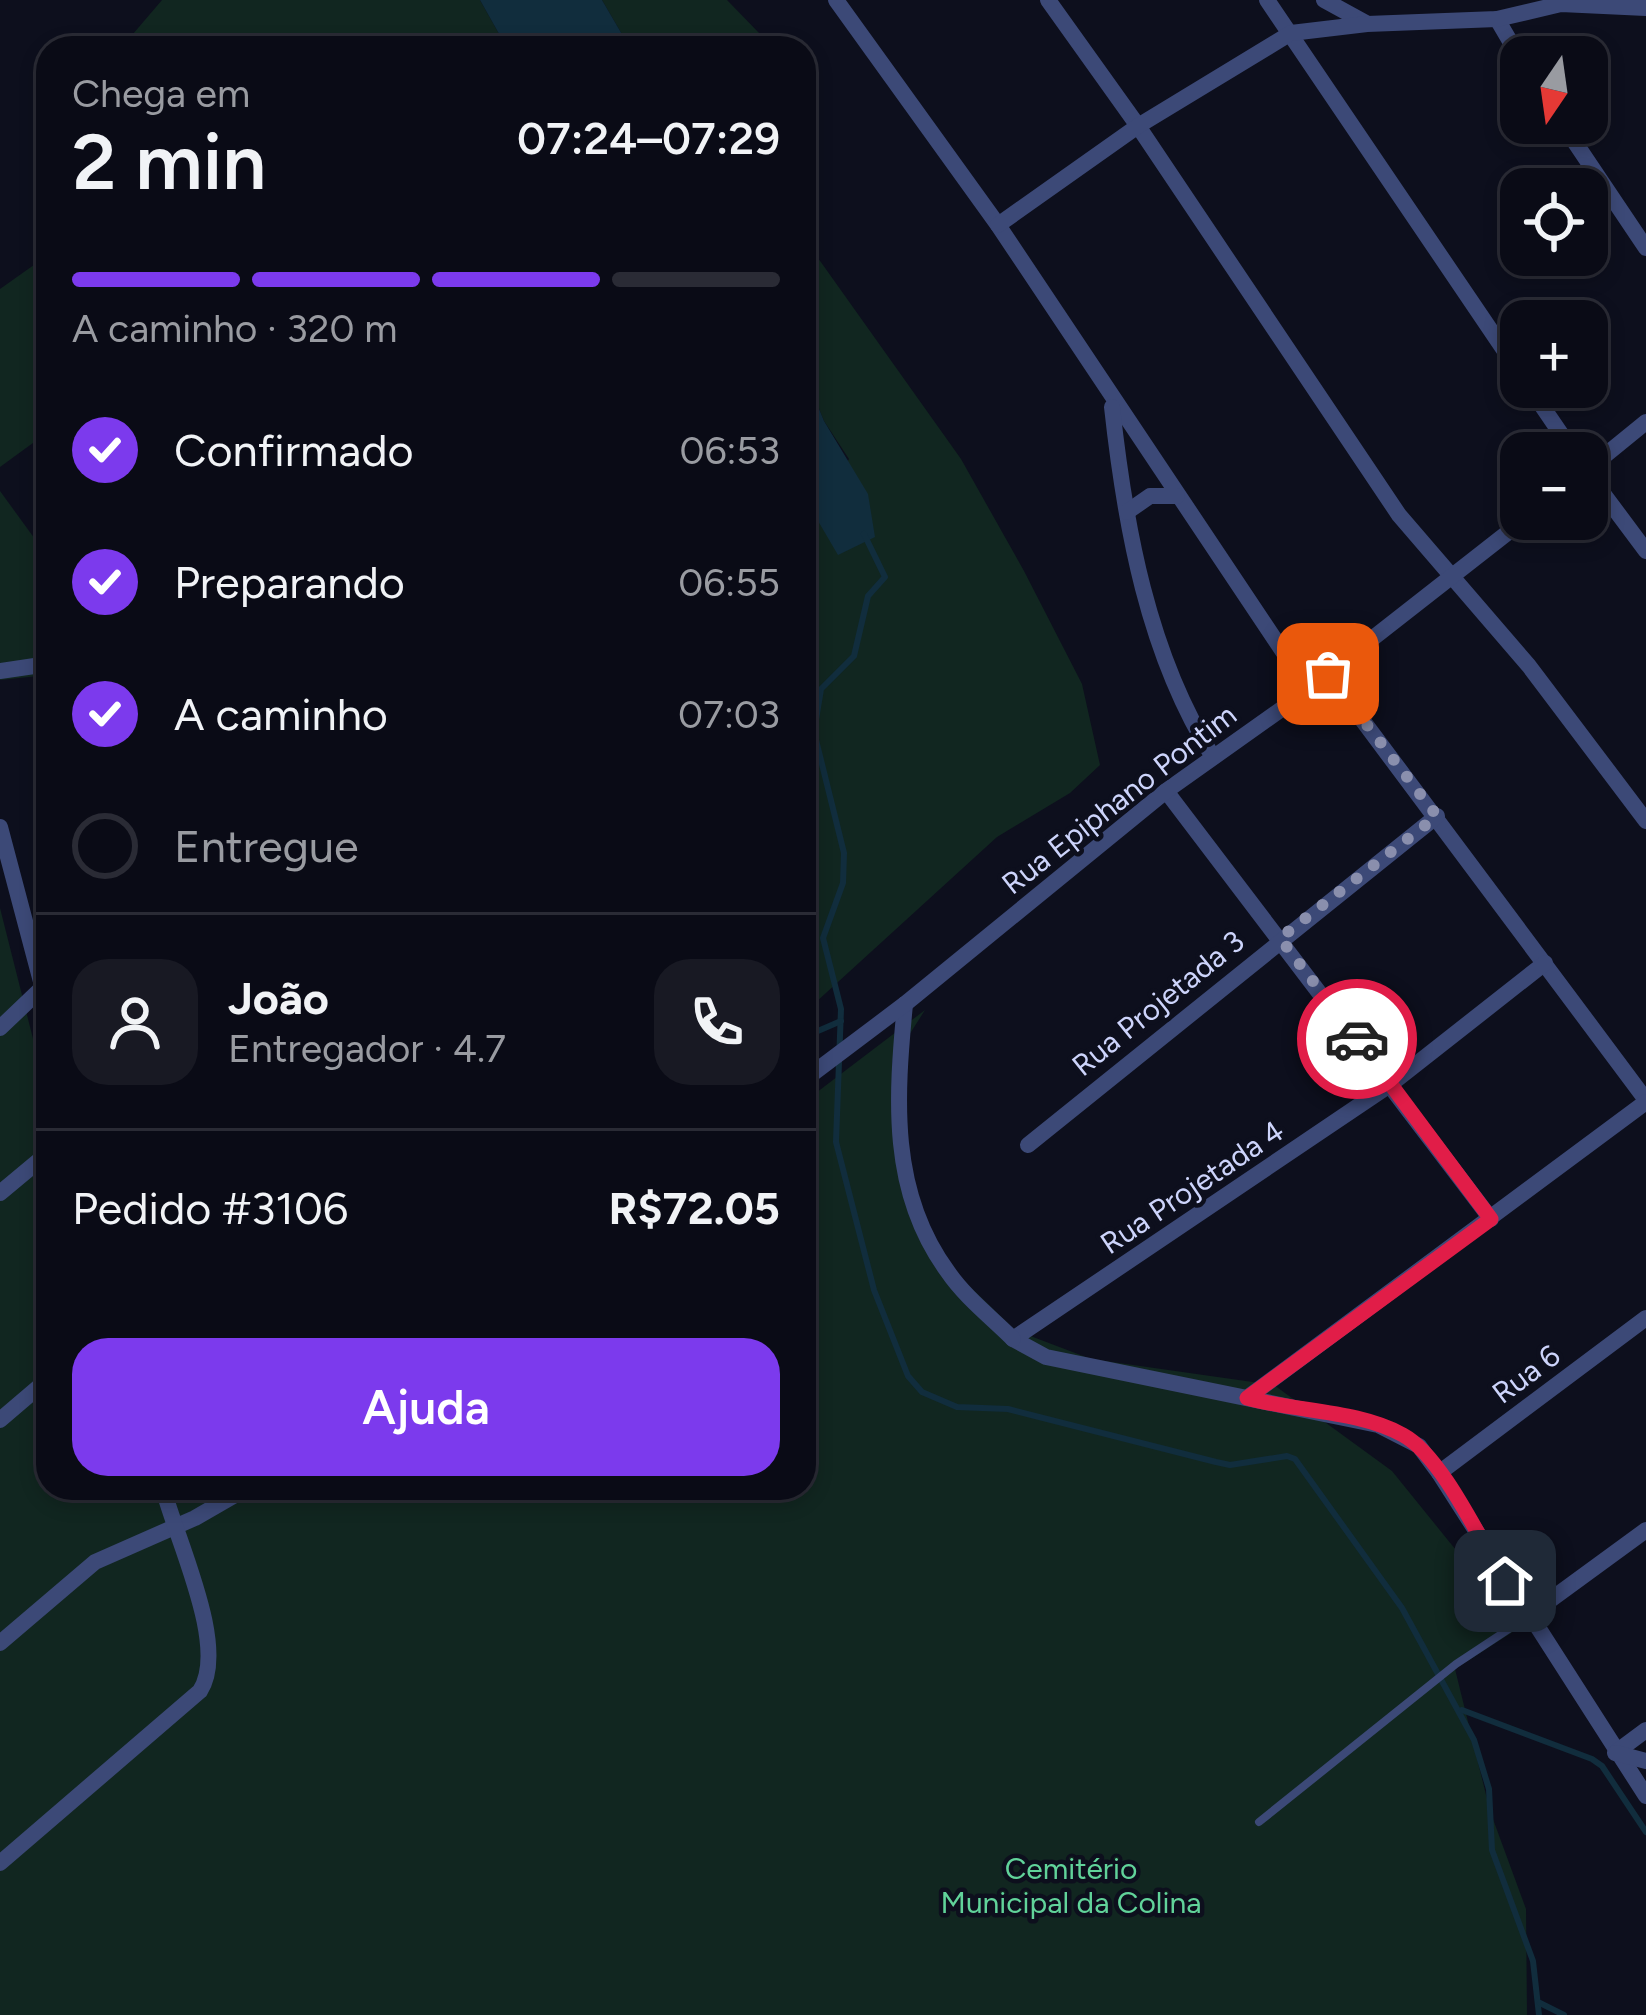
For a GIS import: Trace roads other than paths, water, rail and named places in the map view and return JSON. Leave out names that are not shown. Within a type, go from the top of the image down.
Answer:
[{"type":"street","points":[[836,0],[998,226],[1308,689]]},
{"type":"street","points":[[1048,0],[1399,515],[1529,666],[1646,821]]},
{"type":"street","points":[[1268,0],[1500,344]]},
{"type":"street","points":[[1324,0],[1367,24]]},
{"type":"street","points":[[998,226],[1138,126],[1291,34],[1367,24],[1497,20],[1561,4],[1646,8]]},
{"type":"street","points":[[1497,20],[1507,36]]},
{"type":"street","points":[[1576,144],[1646,248]]},
{"type":"street","points":[[1112,400],[1127,512],[1170,679],[1213,757]]},
{"type":"street","points":[[1608,454],[1646,422]]},
{"type":"street","points":[[1127,512],[1150,496],[1177,496]]},
{"type":"street","points":[[1608,499],[1646,551]]},
{"type":"street","name":"Rua Epiphano Pontim","points":[[816,1071],[1166,791],[1328,674],[1500,539]]},
{"type":"street","points":[[0,671],[36,666]]},
{"type":"street","points":[[1247,1398],[1646,1101],[1328,674]]},
{"type":"street","points":[[1166,791],[1491,1219]]},
{"type":"street","name":"Rua Projetada 3","points":[[1028,1144],[1437,816]]},
{"type":"street","points":[[0,827],[36,960]]},
{"type":"street","name":"Rua Projetada 4","points":[[1013,1339],[1391,1084],[1545,963]]},
{"type":"street","points":[[0,1028],[36,993]]},
{"type":"street","points":[[905,1004],[901,1165],[911,1204],[949,1274],[1013,1339],[1046,1357],[1396,1431],[1419,1445],[1646,1796]]},
{"type":"street","points":[[0,1193],[36,1163]]},
{"type":"street","name":"Rua 6","points":[[1439,1473],[1646,1318]]},
{"type":"street","points":[[0,1420],[36,1389]]},
{"type":"street","points":[[0,1863],[200,1691],[209,1678],[208,1637],[166,1500]]},
{"type":"street","points":[[0,1643],[94,1562],[225,1500]]},
{"type":"street","points":[[1527,1617],[1646,1530]]},
{"type":"street","points":[[1615,1753],[1646,1730]]},
{"type":"street","points":[[1615,1753],[1646,1761]]},
{"type":"lane","points":[[1259,1822],[1456,1664],[1527,1617]]},
{"type":"water","points":[[480,0],[602,0],[623,36],[500,36]]},
{"type":"water","points":[[816,401],[868,494],[875,537],[838,555],[816,517]]},
{"type":"waterway","points":[[816,720],[821,689],[854,656],[868,596],[885,577],[864,534]]},
{"type":"waterway","points":[[816,740],[844,853],[843,883],[823,938],[841,1009],[836,1142],[874,1290],[908,1376],[922,1392],[957,1407],[1008,1409],[1230,1465],[1287,1456],[1295,1459],[1402,1608],[1474,1740],[1489,1789],[1492,1850],[1533,1961],[1539,2015]]},
{"type":"waterway","points":[[816,1032],[841,1021]]},
{"type":"waterway","points":[[1462,1710],[1592,1759],[1602,1766],[1646,1832]]},
{"type":"waterway","points":[[1540,2003],[1564,2015]]},
{"type":"park label","name":"Cemitério Municipal da Colina","points":[[1071,1885]]}]
